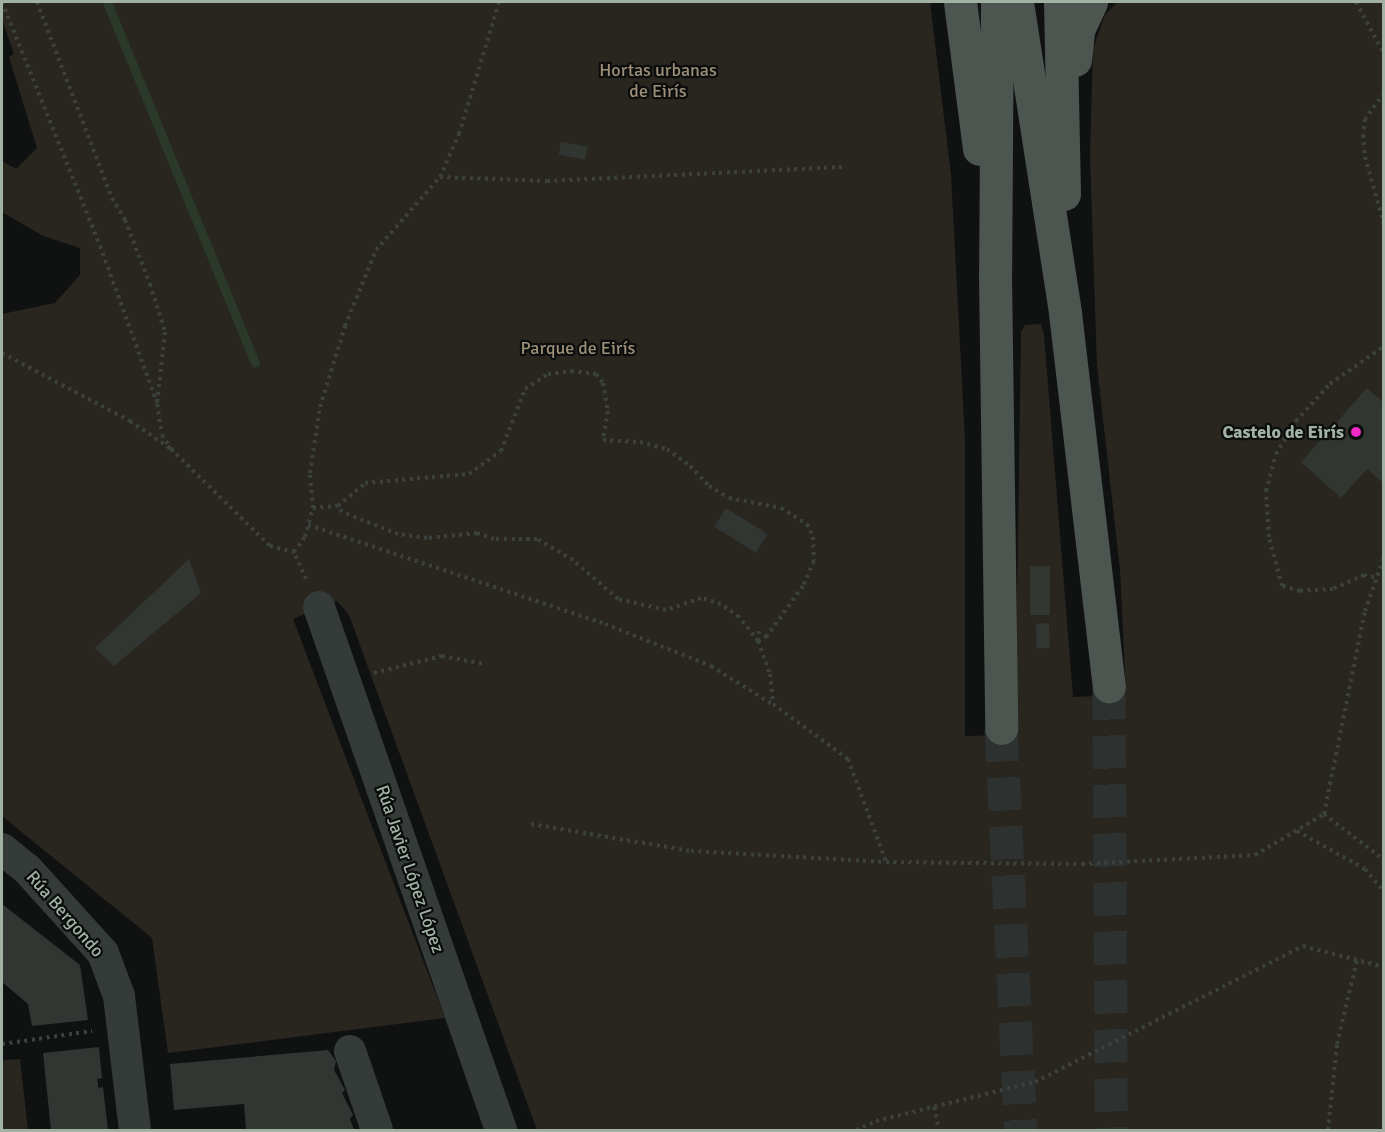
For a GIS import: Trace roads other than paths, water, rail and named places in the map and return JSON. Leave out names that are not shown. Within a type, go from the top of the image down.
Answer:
[{"type":"main road","points":[[960,2],[995,276]]},
{"type":"main road","points":[[997,2],[995,276],[1001,728]]},
{"type":"main road","points":[[1017,2],[1065,313],[1109,686]]},
{"type":"main road","points":[[1060,2],[1065,313]]},
{"type":"main road","points":[[1064,194],[1078,30],[1091,2]]},
{"type":"street","name":"Rúa Javier López López","points":[[319,607],[501,1131]]},
{"type":"street","name":"Rúa Bergondo","points":[[2,849],[27,868],[103,953],[119,996],[135,1131]]},
{"type":"street","points":[[350,1051],[377,1131]]},
{"type":"waterway","points":[[107,2],[255,363]]},
{"type":"tunnel","points":[[1109,686],[1111,1130]]},
{"type":"tunnel","points":[[1001,728],[1021,1130]]},
{"type":"place","name":"Castelo de Eirís","points":[[1356,432]]},
{"type":"park label","name":"Hortas urbanas de Eirís","points":[[658,82]]},
{"type":"park label","name":"Parque de Eirís","points":[[578,348]]}]
